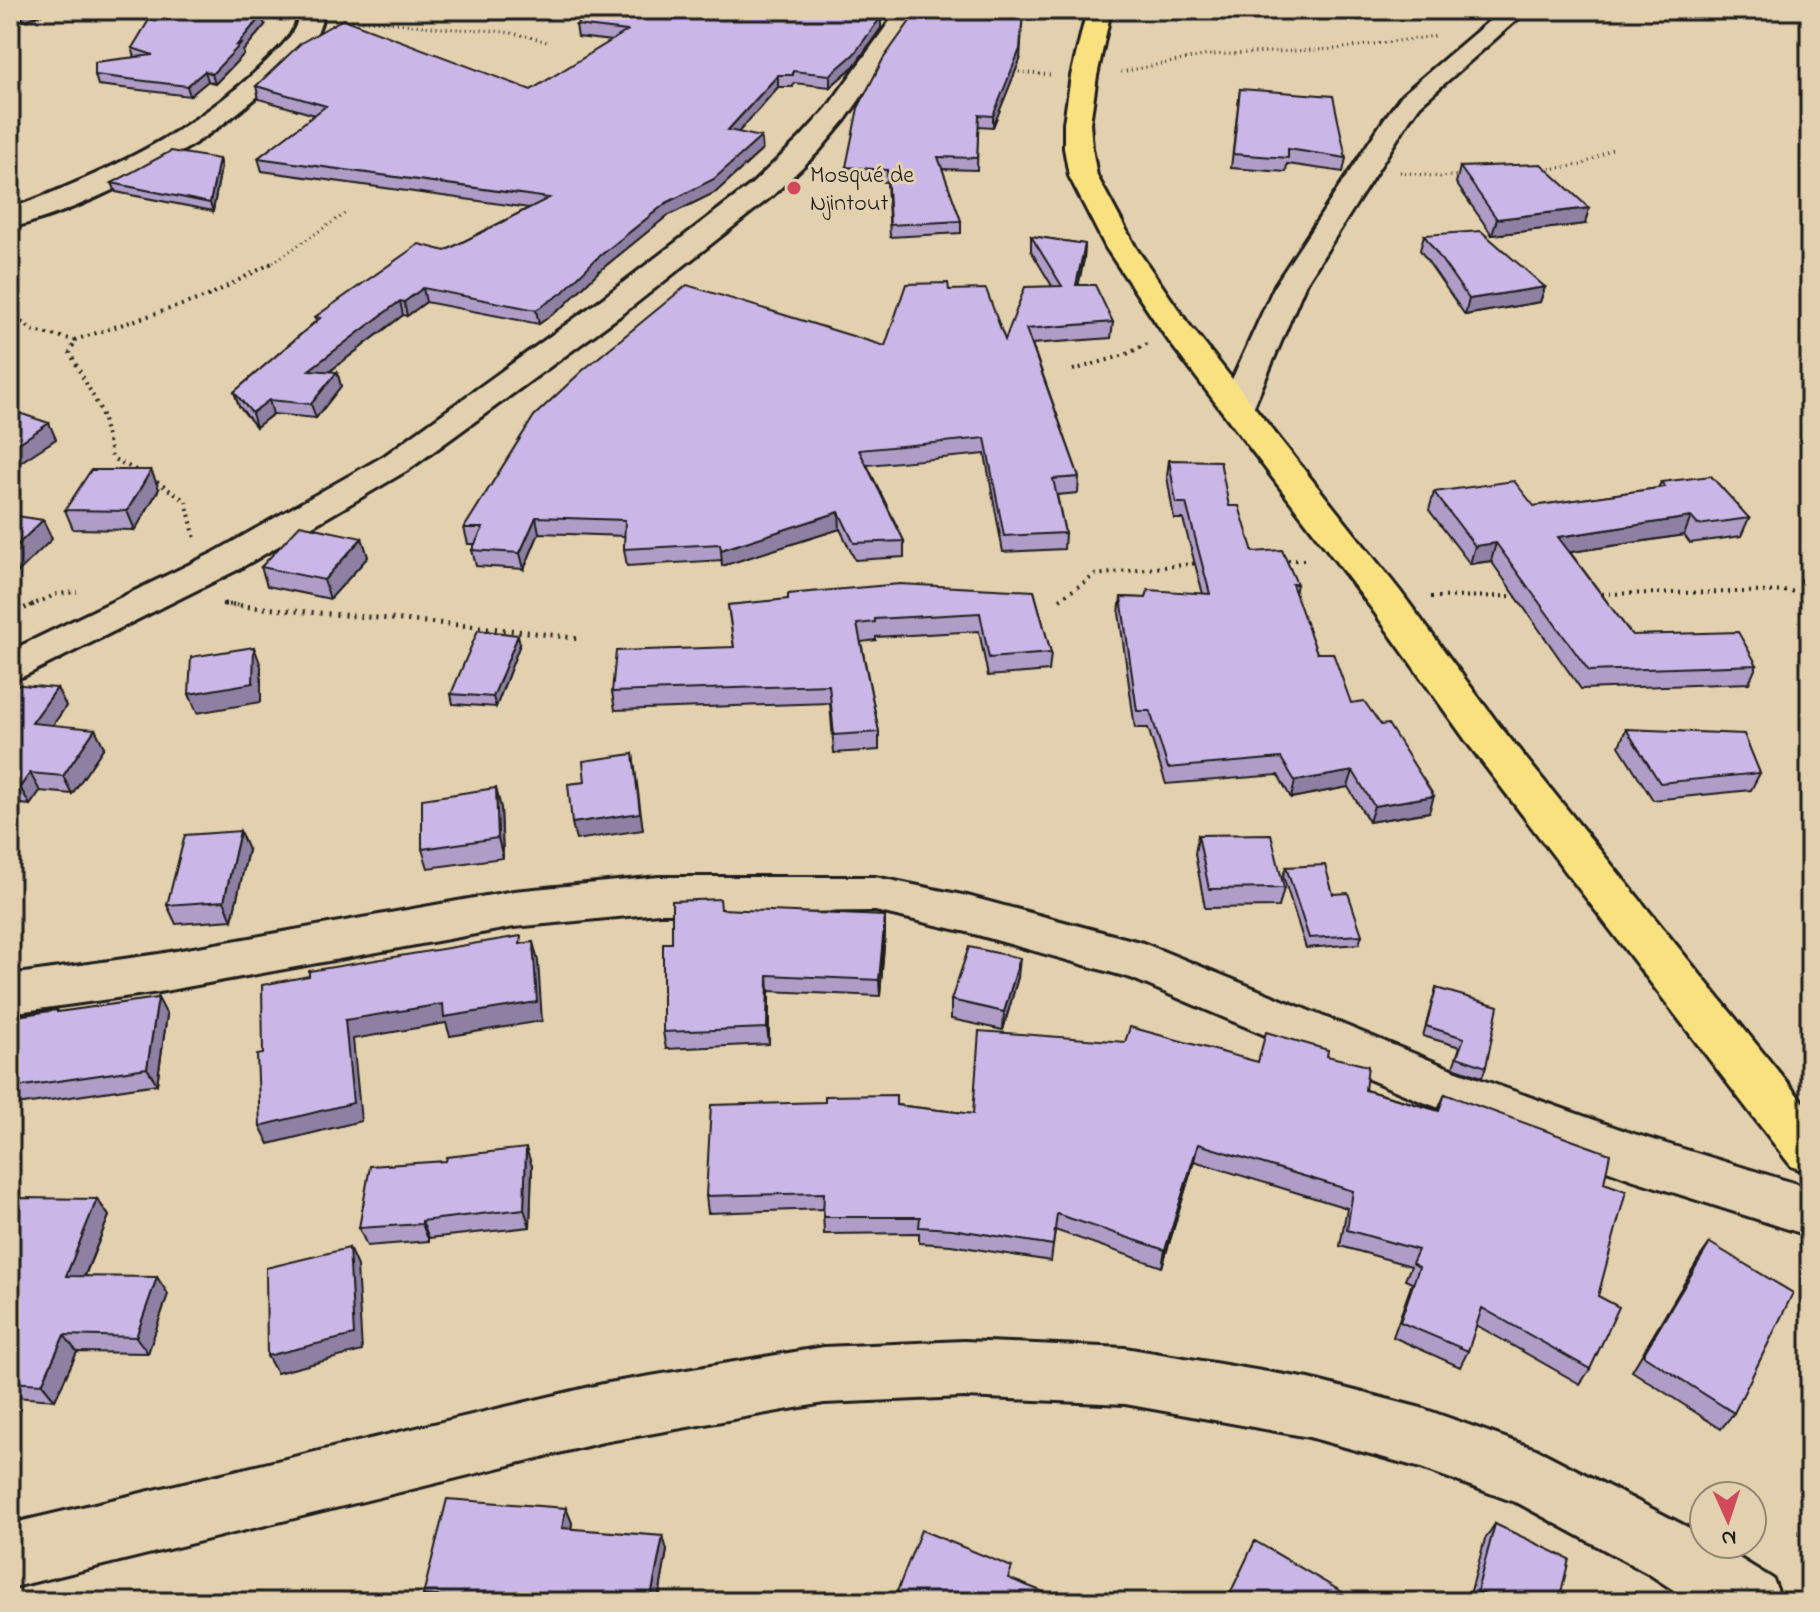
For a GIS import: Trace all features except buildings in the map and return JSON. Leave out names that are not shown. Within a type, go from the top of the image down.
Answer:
[{"type":"highway","points":[[1099,10],[1077,123],[1083,176],[1121,248],[1176,329],[1386,600],[1484,735],[1810,1150]]},
{"type":"street","points":[[10,667],[226,561],[396,463],[762,190],[836,114],[910,10]]},
{"type":"street","points":[[1237,406],[1290,285],[1364,167],[1411,100],[1490,29],[1516,10]]},
{"type":"street","points":[[10,219],[149,161],[193,135],[241,101],[280,63],[310,18]]},
{"type":"street","points":[[10,994],[159,973],[514,909],[659,895],[875,894],[967,914],[1143,962],[1436,1085],[1631,1156],[1810,1212]]},
{"type":"street","points":[[10,1556],[603,1413],[824,1375],[964,1369],[1125,1376],[1309,1408],[1421,1438],[1536,1480],[1671,1552],[1750,1602]]},
{"type":"path","points":[[310,18],[371,19],[456,29],[503,30],[549,43]]},
{"type":"path","points":[[1000,70],[1084,76],[1146,69],[1208,55],[1336,49],[1490,29]]},
{"type":"path","points":[[1536,170],[1582,165],[1614,148]]},
{"type":"path","points":[[1364,167],[1440,177],[1466,175]]},
{"type":"path","points":[[10,314],[34,331],[75,340],[237,283],[346,213]]},
{"type":"path","points":[[1073,370],[1125,355],[1176,329]]},
{"type":"path","points":[[75,340],[70,353],[101,411],[112,458],[152,478],[186,501],[193,538],[226,561]]},
{"type":"path","points":[[1270,559],[1309,560],[1347,552]]},
{"type":"path","points":[[1060,599],[1095,575],[1206,562]]},
{"type":"path","points":[[1595,594],[1810,591]]},
{"type":"path","points":[[159,595],[361,619],[511,629],[580,639]]},
{"type":"path","points":[[1386,600],[1418,596],[1532,596]]},
{"type":"place","name":"Mosqué de Njintout","points":[[794,188]]}]
